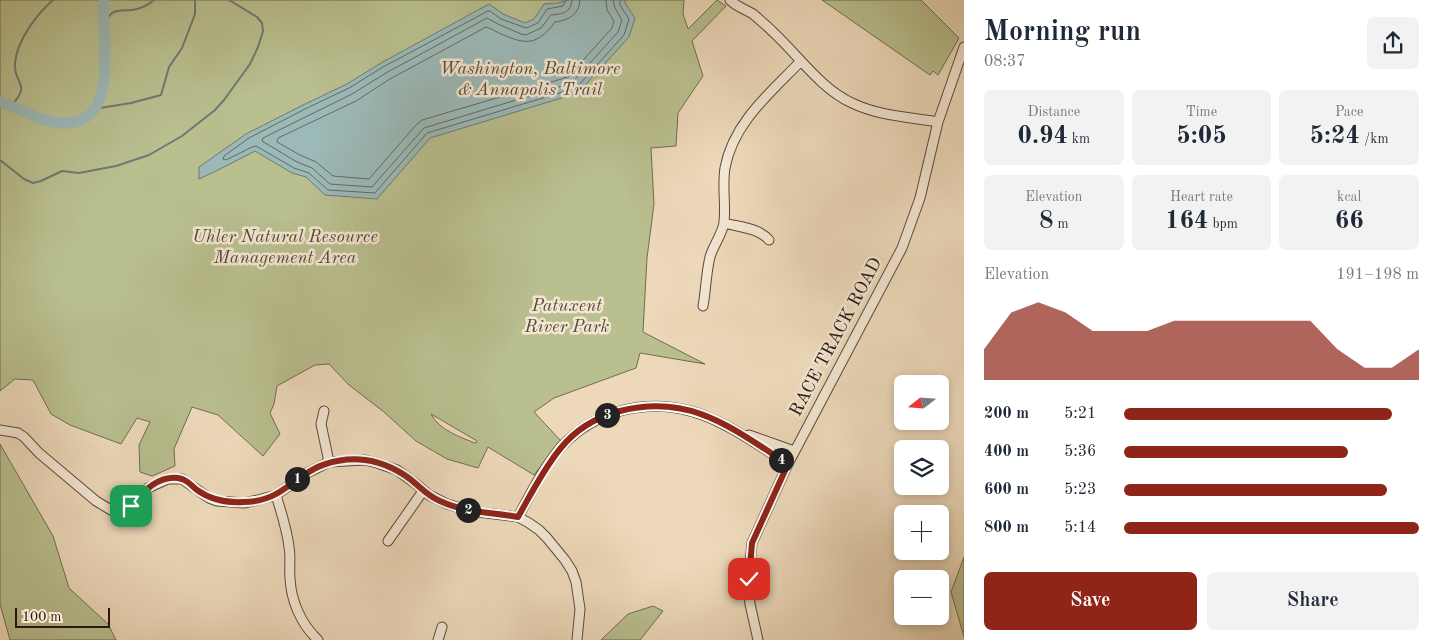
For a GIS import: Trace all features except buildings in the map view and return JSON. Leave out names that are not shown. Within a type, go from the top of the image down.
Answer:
[{"type":"street","points":[[730,0],[769,28],[835,93],[853,104],[890,115],[938,122]]},
{"type":"street","name":"RACE TRACK ROAD","points":[[757,638],[749,593],[752,543],[794,451],[902,248],[920,198],[938,122],[964,47]]},
{"type":"street","points":[[703,306],[710,259],[724,223],[723,194],[725,168],[734,141],[757,106],[801,61]]},
{"type":"street","points":[[724,223],[752,230],[764,235],[769,240]]},
{"type":"street","points":[[518,517],[543,473],[561,448],[577,433],[589,423],[611,413],[646,406],[677,407],[700,413],[739,433],[788,464]]},
{"type":"street","points":[[324,411],[321,424],[330,462]]},
{"type":"street","points":[[0,430],[18,433],[24,437],[39,453],[96,501],[111,510],[122,512],[127,510],[148,488],[163,481],[176,478],[188,482],[209,498],[217,501],[244,502],[276,495],[315,468],[330,462],[360,460],[377,462],[397,470],[423,491],[439,500],[460,508],[518,517],[529,522],[547,538],[572,570],[578,588],[580,609],[576,640]]},
{"type":"street","points":[[739,433],[764,439],[794,451]]},
{"type":"street","points":[[388,541],[423,491]]},
{"type":"street","points":[[276,495],[289,543],[290,585],[295,603],[302,620],[318,640]]},
{"type":"street","points":[[438,640],[442,627]]},
{"type":"green space","points":[[0,0],[684,0],[683,14],[688,29],[717,0],[726,6],[692,41],[703,76],[678,113],[676,146],[651,148],[654,204],[647,258],[643,332],[705,364],[640,353],[636,368],[554,398],[534,412],[561,441],[534,475],[488,447],[478,468],[447,459],[416,441],[384,412],[349,385],[329,364],[315,365],[277,386],[274,404],[270,413],[280,434],[263,456],[218,415],[192,407],[174,449],[175,466],[152,476],[140,472],[139,445],[150,422],[137,418],[121,444],[70,425],[51,414],[33,380],[15,379],[0,391]],"holes":[[[431,414],[477,441],[475,443],[444,429]]]},
{"type":"green space","points":[[822,0],[921,0],[959,38],[938,75],[933,71],[930,75]]},
{"type":"green space","points":[[0,444],[53,536],[69,588],[108,624],[116,640],[10,640],[0,604]]},
{"type":"green space","points":[[964,557],[964,637],[951,592]]},
{"type":"green space","points":[[653,606],[663,611],[640,640],[601,640],[628,614]]},
{"type":"water","points":[[569,0],[625,0],[635,18],[629,37],[578,93],[430,138],[377,199],[325,195],[306,177],[292,173],[255,151],[199,179],[199,167],[246,134],[347,84],[381,63],[489,4],[503,14],[525,23],[534,19],[544,4]]},
{"type":"waterway","points":[[12,105],[21,92],[15,70],[20,45],[34,20],[53,0]]},
{"type":"waterway","points":[[0,102],[45,120],[61,123],[80,120],[93,111],[101,95],[104,76],[104,0]]},
{"type":"waterway","points":[[103,31],[107,19],[112,13],[138,9],[154,0]]},
{"type":"waterway","points":[[94,109],[131,103],[161,95],[169,67],[182,48],[195,14],[195,0]]},
{"type":"waterway","points":[[0,160],[24,179],[33,183],[62,171],[79,173],[116,166],[149,155],[182,136],[215,110],[224,100],[250,64],[258,47],[263,31],[262,23],[257,17],[229,0]]},
{"type":"route","points":[[131,506],[148,488],[163,481],[176,478],[188,482],[209,498],[217,501],[244,502],[276,495],[315,468],[330,462],[365,460],[377,462],[397,470],[423,491],[447,504],[470,511],[518,517],[543,473],[561,448],[589,423],[611,413],[646,406],[677,407],[700,413],[718,421],[788,464],[752,543],[749,579]]},
{"type":"park label","name":"Washington, Baltimore & Annapolis Trail","points":[[530,79]]},
{"type":"park label","name":"Uhler Natural Resource Management Area","points":[[285,247]]},
{"type":"park label","name":"Patuxent River Park","points":[[567,316]]}]
